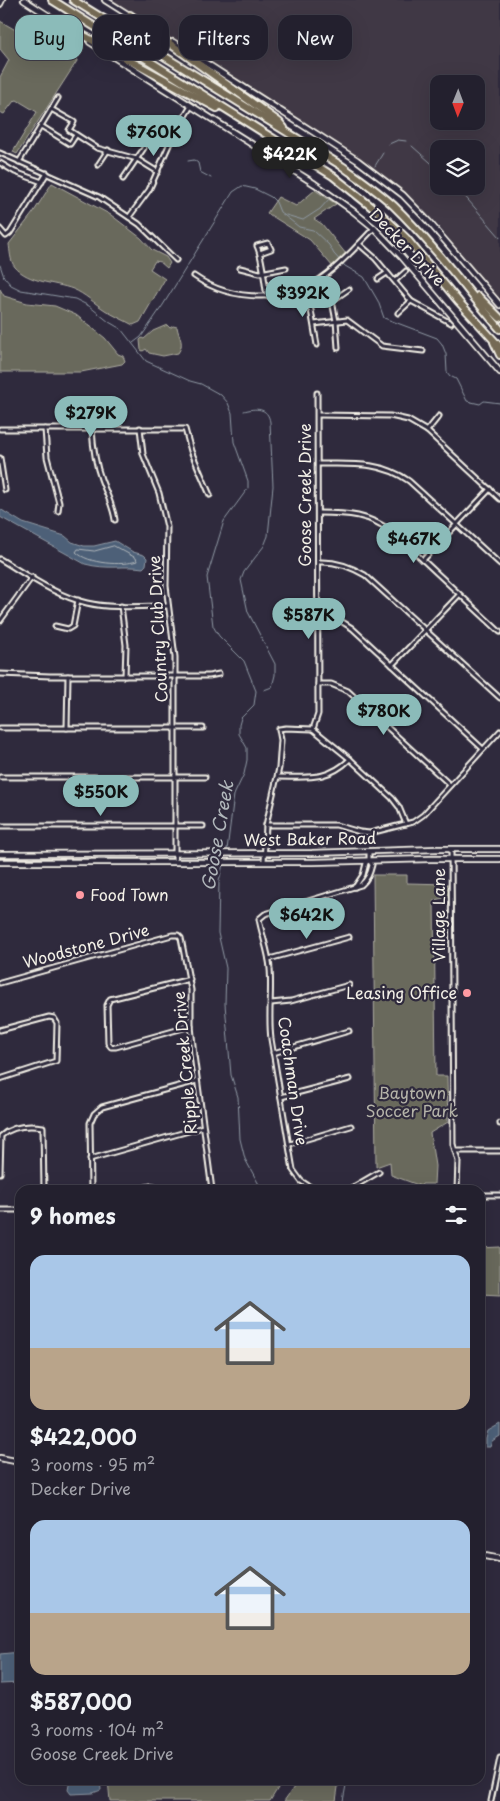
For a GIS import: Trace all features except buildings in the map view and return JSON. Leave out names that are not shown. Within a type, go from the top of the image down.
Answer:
[{"type":"highway","name":"Decker Drive","points":[[52,0],[333,176],[383,216],[423,256],[459,302],[500,347]]},
{"type":"highway","name":"Decker Drive","points":[[73,0],[342,166],[372,188],[420,233],[500,329]]},
{"type":"highway","points":[[83,35],[268,135]]},
{"type":"highway","points":[[169,44],[280,122],[288,133]]},
{"type":"highway","points":[[454,272],[500,318]]},
{"type":"highway","points":[[493,339],[500,355]]},
{"type":"main road","points":[[0,4],[2,0]]},
{"type":"main road","name":"Decker Drive","points":[[24,0],[48,15]]},
{"type":"main road","name":"Decker Drive","points":[[105,0],[128,15]]},
{"type":"main road","name":"Decker Drive","points":[[83,37],[328,192],[374,228],[402,257],[500,372]]},
{"type":"main road","name":"Decker Drive","points":[[169,40],[369,168],[403,195],[429,222],[500,306]]},
{"type":"main road","name":"West Baker Road","points":[[0,854],[264,853],[500,849]]},
{"type":"main road","points":[[58,854],[58,862]]},
{"type":"main road","name":"West Baker Road","points":[[0,862],[313,862],[500,859]]},
{"type":"main road","points":[[0,1458],[15,1461]]},
{"type":"main road","points":[[485,1556],[500,1559]]},
{"type":"street","points":[[19,162],[58,98]]},
{"type":"street","points":[[129,217],[149,190],[173,136],[191,105]]},
{"type":"street","points":[[51,109],[74,122],[69,130],[97,148],[137,159],[158,172]]},
{"type":"street","points":[[41,126],[70,144],[76,135]]},
{"type":"street","points":[[123,179],[144,148]]},
{"type":"street","points":[[98,165],[108,150]]},
{"type":"street","points":[[0,152],[99,197],[129,217],[176,260]]},
{"type":"street","points":[[0,163],[15,172],[42,182]]},
{"type":"street","points":[[0,229],[6,236],[10,233],[47,173]]},
{"type":"street","points":[[194,276],[226,292],[267,296],[288,294],[327,275],[374,228]]},
{"type":"street","points":[[359,244],[375,258],[412,301],[451,323]]},
{"type":"street","points":[[260,253],[267,296]]},
{"type":"street","points":[[240,268],[262,272],[286,268]]},
{"type":"street","points":[[395,281],[406,271]]},
{"type":"street","points":[[378,279],[387,273]]},
{"type":"street","points":[[302,288],[311,310],[317,344]]},
{"type":"street","points":[[338,348],[332,301],[349,289]]},
{"type":"street","points":[[398,313],[412,301]]},
{"type":"street","points":[[314,324],[346,320],[353,323],[382,346],[423,352]]},
{"type":"street","name":"Goose Creek Drive","points":[[313,729],[318,714],[317,393]]},
{"type":"street","points":[[318,416],[390,416],[408,420],[427,431],[500,499]]},
{"type":"street","points":[[427,431],[438,416]]},
{"type":"street","name":"Country Club Drive","points":[[140,428],[143,454],[159,493],[167,527],[165,573],[175,676],[175,862]]},
{"type":"street","points":[[0,429],[185,429],[191,451],[210,495]]},
{"type":"street","points":[[45,429],[48,463],[59,503],[58,511]]},
{"type":"street","points":[[92,429],[96,461],[115,520]]},
{"type":"street","points":[[0,458],[6,490]]},
{"type":"street","points":[[318,464],[372,465],[391,470],[409,481],[500,564]]},
{"type":"street","points":[[423,560],[490,489]]},
{"type":"street","points":[[318,513],[346,513],[365,517],[379,523],[423,560],[500,632]]},
{"type":"street","points":[[0,559],[62,594],[78,600],[102,605],[168,606]]},
{"type":"street","points":[[318,562],[334,562],[346,565],[365,575],[500,698]]},
{"type":"street","points":[[0,621],[32,577]]},
{"type":"street","points":[[392,665],[459,595]]},
{"type":"street","points":[[55,626],[68,629],[73,626],[78,600]]},
{"type":"street","points":[[121,606],[126,645],[125,676]]},
{"type":"street","points":[[318,616],[336,618],[348,625],[483,749]]},
{"type":"street","points":[[0,674],[18,676],[209,676],[219,674]]},
{"type":"street","points":[[67,728],[68,676]]},
{"type":"street","points":[[318,684],[331,684],[348,691],[450,784]]},
{"type":"street","points":[[0,728],[202,728]]},
{"type":"street","points":[[264,862],[266,825],[278,777],[281,755],[279,730],[286,728],[313,729],[350,759],[396,802],[406,824]]},
{"type":"street","points":[[266,825],[336,825],[370,833],[406,824],[423,815],[500,731]]},
{"type":"street","points":[[278,777],[326,775],[337,770],[350,759]]},
{"type":"street","points":[[0,777],[205,777]]},
{"type":"street","points":[[0,826],[203,826]]},
{"type":"street","name":"Village Lane","points":[[451,849],[453,1144],[458,1161],[457,1185]]},
{"type":"street","points":[[355,887],[361,885],[368,877],[372,865],[369,860],[369,851]]},
{"type":"street","points":[[355,887],[363,875],[366,863],[369,860]]},
{"type":"street","name":"Coachman Drive","points":[[307,1185],[301,1181],[293,1170],[269,1025],[271,1002],[269,960],[260,922],[261,916],[355,887]]},
{"type":"street","name":"Woodstone Drive","points":[[0,983],[172,935],[178,935]]},
{"type":"street","name":"Ripple Creek Drive","points":[[178,935],[183,944],[190,979],[191,1026],[196,1081],[211,1185]]},
{"type":"street","points":[[269,960],[349,937]]},
{"type":"street","points":[[190,979],[110,999],[107,1005],[108,1042],[111,1047],[116,1047],[191,1026]]},
{"type":"street","points":[[271,1002],[291,1001],[349,984]]},
{"type":"street","points":[[0,1030],[49,1017],[54,1018],[57,1023],[56,1061],[0,1079]]},
{"type":"street","points":[[273,1053],[349,1031]]},
{"type":"street","points":[[281,1097],[350,1079]]},
{"type":"street","points":[[91,1185],[90,1123],[97,1110],[196,1081]]},
{"type":"street","points":[[0,1172],[1,1136],[6,1131],[30,1125],[43,1127],[44,1185]]},
{"type":"street","points":[[290,1144],[351,1126]]},
{"type":"street","points":[[90,1159],[203,1127]]},
{"type":"street","points":[[456,1151],[500,1151]]},
{"type":"street","points":[[357,1185],[379,1172]]},
{"type":"street","points":[[485,1195],[500,1195]]},
{"type":"street","points":[[0,1210],[15,1210]]},
{"type":"street","points":[[491,1801],[500,1758]]},
{"type":"shaded area","points":[[109,0],[500,0],[500,302],[438,225],[412,199],[351,152],[205,60],[268,60],[268,15],[179,15],[179,44],[169,38],[169,15],[133,15]]},
{"type":"green space","points":[[0,21],[15,30],[15,60],[77,60],[17,154],[13,152],[37,112],[17,100],[14,101],[4,114],[0,112],[0,77],[9,60],[0,49]]},
{"type":"green space","points":[[52,183],[111,215],[141,238],[152,250],[166,257],[170,263],[167,268],[160,262],[155,261],[150,269],[165,279],[140,322],[133,325],[108,312],[73,289],[34,279],[13,265],[9,244],[33,213]]},
{"type":"green space","points":[[315,190],[336,204],[314,219],[322,224],[346,254],[333,267],[310,240],[267,213],[278,197],[296,206]]},
{"type":"green space","points":[[0,289],[4,296],[27,303],[55,306],[76,315],[105,338],[118,354],[123,356],[125,361],[122,364],[81,372],[0,372]]},
{"type":"green space","points":[[167,325],[170,328],[173,326],[177,327],[181,343],[178,353],[163,356],[149,353],[146,349],[141,350],[140,340],[142,338],[144,339],[153,331]]},
{"type":"green space","name":"Baytown Soccer Park","points":[[373,875],[407,875],[407,883],[448,884],[448,897],[434,900],[436,1076],[447,1076],[448,1122],[430,1133],[435,1166],[434,1184],[418,1185],[391,1175],[390,1162],[376,1167]]},
{"type":"green space","points":[[500,1247],[500,1295],[485,1294],[485,1248]]},
{"type":"green space","points":[[108,1785],[280,1785],[270,1801],[110,1801]]},
{"type":"green space","points":[[295,1785],[338,1785],[336,1801],[284,1801]]},
{"type":"water","points":[[0,509],[23,523],[65,536],[72,542],[84,546],[94,546],[115,541],[133,552],[144,555],[147,558],[146,565],[143,568],[101,567],[85,564],[0,517]]},
{"type":"water","points":[[500,1424],[500,1436],[492,1441],[490,1447],[486,1447],[488,1431]]},
{"type":"water","points":[[15,1652],[15,1683],[0,1684],[0,1654]]},
{"type":"water","points":[[69,1785],[100,1785],[101,1790],[93,1793],[71,1794],[68,1790]]},
{"type":"waterway","points":[[389,144],[398,140],[406,141]]},
{"type":"waterway","points":[[412,146],[430,162]]},
{"type":"waterway","points":[[375,166],[383,153]]},
{"type":"waterway","points":[[188,161],[194,160],[198,163],[200,172],[211,178]]},
{"type":"waterway","points":[[133,343],[141,337],[163,305],[233,192],[242,186],[255,189],[271,197],[276,202],[280,212],[299,227],[313,230],[329,245],[345,266],[364,277],[378,301],[384,318],[437,338],[446,354],[447,372],[456,379],[467,401],[480,404],[484,401],[500,403]]},
{"type":"waterway","points":[[464,195],[500,237]]},
{"type":"waterway","points":[[286,215],[303,220],[320,209],[330,198]]},
{"type":"waterway","name":"Goose Creek","points":[[0,265],[4,277],[11,285],[21,290],[75,299],[89,306],[121,329],[146,361],[201,384],[221,395],[228,403],[232,413],[234,442],[248,481],[248,488],[224,521],[207,577],[213,626],[219,636],[244,661],[256,691],[254,705],[241,718],[239,725],[239,734],[247,748],[247,760],[244,774],[234,795],[227,850]]},
{"type":"waterway","points":[[244,411],[252,409],[264,411],[269,417],[270,422],[273,486],[268,536],[264,546],[244,572],[241,580],[248,612],[275,664],[272,687],[264,690]]},
{"type":"waterway","name":"Goose Creek","points":[[223,864],[219,881],[218,933],[226,968],[225,1004],[231,1075],[238,1097],[240,1139],[245,1159],[259,1185]]},
{"type":"waterway","name":"Goose Creek","points":[[343,1801],[346,1785]]},
{"type":"place","name":"Food Town","points":[[80,895]]},
{"type":"place","name":"Leasing Office","points":[[467,993]]}]
